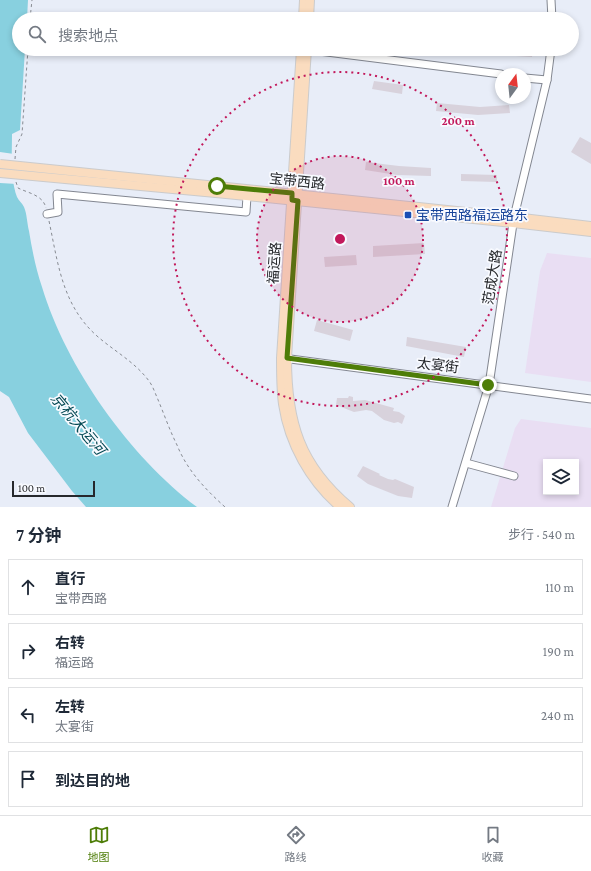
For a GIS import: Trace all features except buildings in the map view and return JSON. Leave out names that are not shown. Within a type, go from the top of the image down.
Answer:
[{"type":"main road","points":[[303,12],[304,0]]},
{"type":"main road","points":[[309,12],[310,0]]},
{"type":"main road","name":"福运路","points":[[304,56],[282,392],[286,422],[296,448],[312,471]]},
{"type":"main road","name":"宝带西路","points":[[0,164],[217,189],[513,220],[591,226]]},
{"type":"main road","name":"宝带西路","points":[[0,173],[217,189],[247,196],[295,197]]},
{"type":"main road","name":"宝带西路","points":[[513,220],[591,232]]},
{"type":"main road","points":[[312,471],[320,486],[340,507]]},
{"type":"main road","points":[[312,471],[350,507]]},
{"type":"street","points":[[552,0],[552,12]]},
{"type":"street","points":[[359,56],[495,73]]},
{"type":"street","name":"范成大路","points":[[452,507],[488,385],[513,220],[547,80],[550,56]]},
{"type":"street","points":[[531,79],[547,80]]},
{"type":"street","points":[[47,214],[58,212],[57,194],[246,212],[247,196]]},
{"type":"street","name":"太宴街","points":[[284,358],[591,398]]},
{"type":"street","points":[[466,463],[514,476]]},
{"type":"path","points":[[31,12],[32,0]]},
{"type":"path","points":[[15,159],[16,147],[22,134],[28,56]]},
{"type":"path","points":[[16,182],[18,188],[41,198],[44,202],[63,287],[72,304],[95,334],[135,365],[149,382],[187,465],[204,487],[225,507]]},
{"type":"shaded area","points":[[547,253],[591,258],[591,382],[525,373],[540,271]]},
{"type":"shaded area","points":[[521,419],[591,428],[591,507],[491,507],[515,428]]},
{"type":"water","name":"京杭大运河","points":[[0,0],[28,0],[27,12],[12,12],[12,56],[25,56],[20,130],[12,134],[12,174],[17,197],[25,210],[31,245],[42,287],[67,348],[84,379],[103,408],[125,437],[148,463],[197,507],[86,507],[28,433],[9,397],[0,391]]},
{"type":"pier","points":[[0,152],[14,154],[17,184],[0,183]]},
{"type":"place","name":"宝带西路福运路东","points":[[408,215]]},
{"type":"route","points":[[217,186],[292,193],[292,200],[298,201],[287,358],[488,385]]}]
